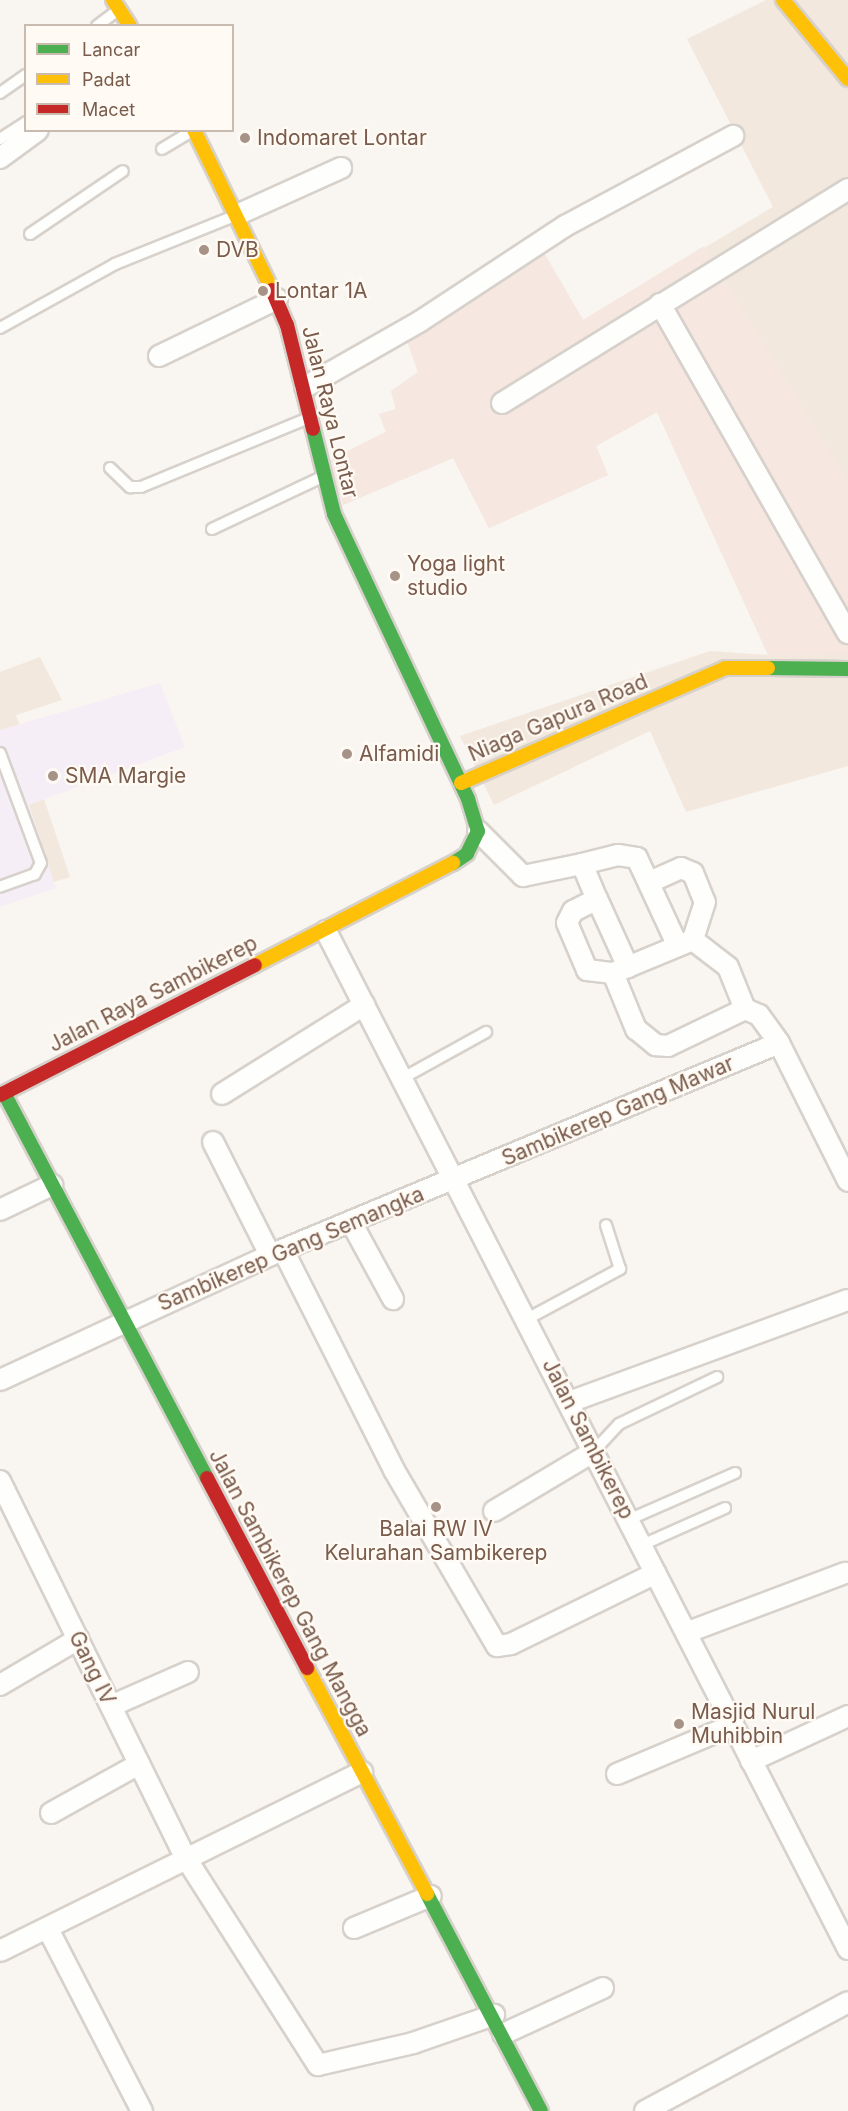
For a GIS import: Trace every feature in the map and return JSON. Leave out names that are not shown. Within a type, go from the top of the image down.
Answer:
[{"type":"street","points":[[783,0],[848,79]]},
{"type":"street","points":[[116,5],[129,24]]},
{"type":"street","points":[[0,158],[35,132]]},
{"type":"street","name":"Jalan Raya Lontar","points":[[194,132],[239,214],[277,299],[305,387],[322,477],[357,569],[461,783],[474,797],[478,831]]},
{"type":"street","points":[[305,387],[419,322],[565,226],[733,136]]},
{"type":"street","points":[[239,214],[341,168]]},
{"type":"street","points":[[502,404],[848,189]]},
{"type":"street","points":[[159,356],[277,299]]},
{"type":"street","points":[[660,304],[848,633]]},
{"type":"street","name":"Niaga Gapura Road","points":[[461,783],[651,696],[672,695],[725,668],[848,669]]},
{"type":"street","name":"Niaga Gapura Road","points":[[521,775],[660,711],[672,695]]},
{"type":"street","points":[[326,931],[452,864],[467,854],[478,831],[523,876],[629,855],[652,880],[685,942],[728,967],[745,1009],[762,1018],[779,1043],[848,1181]]},
{"type":"street","points":[[582,864],[597,899],[621,970],[636,1029],[656,1045],[668,1046],[745,1009]]},
{"type":"street","points":[[597,899],[573,911],[567,922],[580,963],[595,973],[621,970],[685,942],[705,902],[693,873],[681,868],[652,880]]},
{"type":"street","name":"Jalan Sambikerep","points":[[326,931],[457,1179],[593,1452],[688,1632],[751,1761],[848,1949]]},
{"type":"street","name":"Jalan Raya Sambikerep","points":[[2,1094],[326,931]]},
{"type":"street","points":[[222,1094],[364,1005]]},
{"type":"street","name":"Sambikerep Gang Mawar","points":[[457,1179],[779,1043]]},
{"type":"street","name":"Jalan Sambikerep Gang Mangga","points":[[2,1094],[362,1772],[431,1896],[494,2015],[541,2111]]},
{"type":"street","points":[[213,1142],[277,1252],[394,1470],[497,1646],[511,1644],[656,1573]]},
{"type":"street","name":"Sambikerep Gang Semangka","points":[[0,1380],[277,1252],[457,1179]]},
{"type":"street","points":[[0,1210],[52,1185]]},
{"type":"street","points":[[351,1222],[393,1299]]},
{"type":"street","points":[[569,1402],[848,1300]]},
{"type":"street","points":[[494,1511],[593,1452]]},
{"type":"street","name":"Gang IV","points":[[0,1480],[184,1856],[322,2067],[494,2015]]},
{"type":"street","points":[[688,1632],[845,1573]]},
{"type":"street","points":[[0,1685],[78,1639]]},
{"type":"street","points":[[111,1706],[188,1672]]},
{"type":"street","points":[[751,1761],[848,1716]]},
{"type":"street","points":[[617,1774],[733,1725]]},
{"type":"street","points":[[51,1813],[139,1764]]},
{"type":"street","points":[[0,1951],[49,1931],[184,1856],[362,1772]]},
{"type":"street","points":[[354,1928],[431,1896]]},
{"type":"street","points":[[49,1931],[142,2111]]},
{"type":"street","points":[[502,2034],[603,1988]]},
{"type":"street","points":[[645,2111],[848,2002]]},
{"type":"lane","points":[[99,24],[116,5]]},
{"type":"lane","points":[[0,93],[24,76]]},
{"type":"lane","points":[[0,139],[24,123]]},
{"type":"lane","points":[[162,149],[190,132]]},
{"type":"lane","points":[[30,234],[123,171]]},
{"type":"lane","points":[[0,328],[115,264],[239,214]]},
{"type":"lane","points":[[110,468],[130,487],[141,487],[311,416]]},
{"type":"lane","points":[[212,529],[322,477]]},
{"type":"lane","points":[[0,753],[41,863],[35,874],[0,887]]},
{"type":"lane","points":[[403,1078],[486,1032]]},
{"type":"lane","points":[[527,1319],[620,1269],[606,1225]]},
{"type":"lane","points":[[593,1452],[620,1424],[717,1377]]},
{"type":"lane","points":[[628,1520],[735,1473]]},
{"type":"lane","points":[[642,1545],[725,1508]]},
{"type":"shaded area","points":[[766,0],[848,0],[848,766],[686,812],[650,731],[494,805],[460,736],[710,651],[768,655],[657,412],[596,446],[608,475],[489,528],[453,458],[343,505],[328,461],[386,432],[379,414],[396,409],[391,391],[418,372],[404,332],[540,246],[583,320],[773,207],[687,39]]},
{"type":"shaded area","points":[[540,246],[583,320],[704,246],[848,482],[848,654],[769,655],[657,412],[596,446],[608,475],[489,528],[453,458],[343,505],[328,461],[386,432],[379,414],[396,409],[391,391],[418,372],[404,332]]},
{"type":"shaded area","points":[[40,657],[62,700],[16,715],[70,877],[0,899],[0,672]]},
{"type":"shaded area","name":"SMA Margie","points":[[160,683],[185,747],[29,805],[56,888],[0,907],[0,730]]},
{"type":"traffic: fast","points":[[313,429],[334,514],[468,799],[478,831],[467,854],[453,863]]},
{"type":"traffic: fast","points":[[768,668],[848,669]]},
{"type":"traffic: fast","points":[[4,1093],[207,1478]]},
{"type":"traffic: fast","points":[[427,1894],[541,2111]]},
{"type":"traffic: slow","points":[[113,0],[129,24]]},
{"type":"traffic: slow","points":[[783,0],[848,79]]},
{"type":"traffic: slow","points":[[195,132],[272,290]]},
{"type":"traffic: slow","points":[[461,783],[725,668],[768,668]]},
{"type":"traffic: slow","points":[[255,965],[453,863]]},
{"type":"traffic: slow","points":[[307,1668],[427,1894]]},
{"type":"traffic: jam","points":[[272,290],[287,325],[313,429]]},
{"type":"traffic: jam","points":[[0,1095],[255,965]]},
{"type":"traffic: jam","points":[[207,1478],[307,1668]]},
{"type":"place","name":"Indomaret Lontar","points":[[245,138]]},
{"type":"place","name":"DVB","points":[[204,250]]},
{"type":"place","name":"Lontar 1A","points":[[263,291]]},
{"type":"place","name":"Yoga light studio","points":[[395,576]]},
{"type":"place","name":"Alfamidi","points":[[347,754]]},
{"type":"place","name":"SMA Margie","points":[[53,776]]},
{"type":"place","name":"Balai RW IV Kelurahan Sambikerep","points":[[436,1507]]},
{"type":"place","name":"Masjid Nurul Muhibbin","points":[[679,1724]]}]
